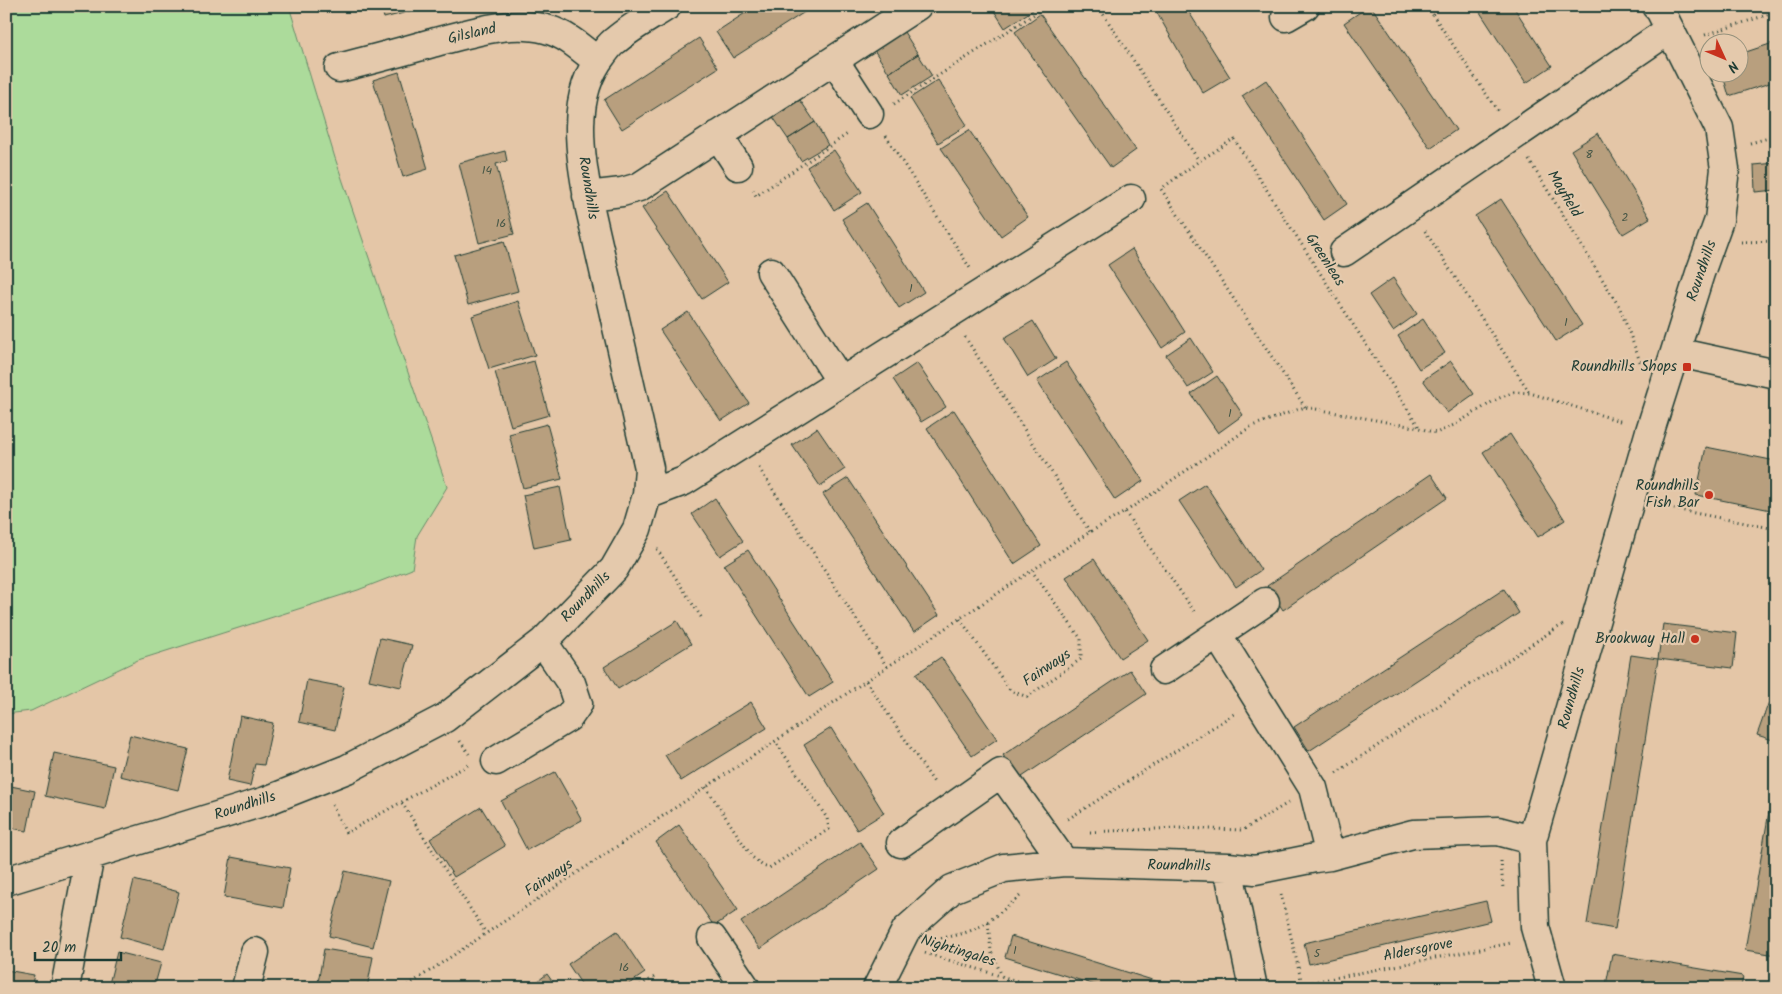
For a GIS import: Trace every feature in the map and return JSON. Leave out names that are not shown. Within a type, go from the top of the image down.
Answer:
[{"type":"street","name":"Roundhills","points":[[6,881],[266,801],[347,769],[445,718],[543,642],[614,569],[637,529],[648,495],[649,468],[584,178],[580,117],[586,84],[598,61],[614,41],[667,6]]},
{"type":"street","points":[[588,196],[622,192],[639,187],[917,6]]},
{"type":"street","name":"Roundhills","points":[[1552,988],[1536,927],[1532,840],[1654,419],[1700,273],[1719,220],[1725,169],[1719,128],[1665,19]]},
{"type":"street","points":[[1344,252],[1514,136],[1665,19]]},
{"type":"street","name":"Gilsland","points":[[339,68],[482,30],[509,26],[546,28],[563,36],[598,61]]},
{"type":"street","points":[[834,60],[877,124]]},
{"type":"street","points":[[718,136],[738,166]]},
{"type":"street","points":[[648,495],[684,481],[1131,199]]},
{"type":"street","points":[[771,272],[841,382]]},
{"type":"street","points":[[1675,352],[1776,374]]},
{"type":"street","points":[[1164,670],[1265,602]]},
{"type":"street","points":[[1214,635],[1258,699],[1313,788],[1330,856]]},
{"type":"street","points":[[496,761],[569,717],[578,704],[571,683],[543,642]]},
{"type":"street","points":[[901,843],[1001,773],[1064,862]]},
{"type":"street","name":"Roundhills","points":[[877,988],[906,930],[952,889],[1004,868],[1064,862],[1228,867],[1255,870],[1330,856],[1413,834],[1498,831],[1532,840]]},
{"type":"street","points":[[65,988],[90,855]]},
{"type":"street","points":[[1228,867],[1253,988]]},
{"type":"street","points":[[712,938],[746,988]]},
{"type":"street","points":[[246,988],[255,952]]},
{"type":"path","points":[[1098,6],[1199,161]]},
{"type":"path","name":"Mayfield","points":[[1427,6],[1514,136],[1620,308],[1654,419]]},
{"type":"path","points":[[1665,19],[1776,12]]},
{"type":"path","points":[[877,124],[984,292]]},
{"type":"path","name":"Greenleas","points":[[1305,406],[1161,189],[1199,161],[1234,139],[1419,428]]},
{"type":"path","points":[[1410,207],[1530,393]]},
{"type":"path","points":[[950,313],[1090,532]]},
{"type":"path","points":[[1305,406],[1436,433],[1454,425],[1496,399],[1514,392],[1530,393],[1654,419]]},
{"type":"path","name":"Fairways","points":[[404,988],[1090,532],[1125,512],[1252,426],[1305,406]]},
{"type":"path","points":[[744,444],[887,667]]},
{"type":"path","points":[[1630,500],[1776,529]]},
{"type":"path","points":[[1125,512],[1214,635]]},
{"type":"path","points":[[639,521],[703,620]]},
{"type":"path","name":"Fairways","points":[[960,619],[1010,690],[1027,696],[1081,659],[1081,638],[1032,571]]},
{"type":"path","points":[[866,681],[951,808]]},
{"type":"path","points":[[1044,834],[1258,699]]},
{"type":"path","points":[[320,780],[346,833],[474,762],[445,718]]},
{"type":"path","points":[[706,787],[752,857],[769,868],[784,860],[829,829],[827,818],[775,741]]},
{"type":"path","points":[[402,802],[486,933]]},
{"type":"path","points":[[898,945],[959,936],[988,923],[1028,888],[1035,865]]},
{"type":"path","points":[[1275,866],[1302,986]]},
{"type":"path","points":[[988,923],[991,951],[1002,976]]},
{"type":"path","name":"Aldersgrove","points":[[1283,988],[1302,986],[1538,937]]},
{"type":"path","name":"Nightingales","points":[[898,945],[1040,988]]},
{"type":"path","points":[[636,988],[656,976]]},
{"type":"green space","points":[[6,6],[289,6],[335,158],[447,487],[417,536],[412,569],[358,590],[138,660],[31,711],[6,714]]},
{"type":"building","points":[[381,6],[431,6],[384,18]]},
{"type":"building","points":[[756,6],[814,6],[733,58],[716,32]]},
{"type":"building","points":[[991,6],[1031,6],[1033,10],[1005,28]]},
{"type":"building","points":[[1153,6],[1185,6],[1230,77],[1203,93]]},
{"type":"building","points":[[1371,6],[1456,130],[1430,148],[1344,23]]},
{"type":"building","points":[[1476,6],[1513,6],[1552,66],[1526,83]]},
{"type":"building","points":[[1040,14],[1136,150],[1111,168],[1015,32]]},
{"type":"building","points":[[904,32],[918,54],[889,73],[874,50]]},
{"type":"building","points":[[699,38],[718,68],[622,129],[604,100]]},
{"type":"building","points":[[1776,42],[1776,81],[1729,96],[1725,82],[1750,82],[1750,51]]},
{"type":"building","points":[[918,54],[932,76],[902,95],[889,73]]},
{"type":"building","points":[[399,72],[428,169],[403,177],[373,80]]},
{"type":"building","points":[[938,80],[967,125],[938,143],[910,98]]},
{"type":"building","points":[[1266,80],[1347,204],[1324,220],[1242,96]]},
{"type":"building","points":[[800,100],[815,122],[788,139],[773,117]]},
{"type":"building","points":[[815,122],[828,145],[801,161],[788,139]]},
{"type":"building","points":[[969,130],[1028,217],[1001,236],[941,148]]},
{"type":"building","points":[[1598,133],[1650,218],[1623,234],[1571,150]]},
{"type":"building","points":[[834,150],[862,192],[834,210],[807,167]]},
{"type":"building","points":[[505,151],[507,161],[496,164],[514,234],[479,243],[459,163]]},
{"type":"building","points":[[1776,163],[1776,190],[1755,192],[1754,165]]},
{"type":"building","points":[[668,191],[728,282],[702,299],[642,208]]},
{"type":"building","points":[[1501,199],[1582,325],[1556,341],[1475,216]]},
{"type":"building","points":[[867,203],[924,292],[899,308],[842,219]]},
{"type":"building","points":[[504,241],[518,291],[468,305],[454,255]]},
{"type":"building","points":[[1132,249],[1185,332],[1162,348],[1108,265]]},
{"type":"building","points":[[1393,278],[1417,314],[1393,331],[1369,295]]},
{"type":"building","points":[[518,301],[535,355],[489,369],[472,316]]},
{"type":"building","points":[[688,312],[749,403],[721,421],[660,330]]},
{"type":"building","points":[[1423,319],[1445,353],[1419,369],[1398,336]]},
{"type":"building","points":[[1033,321],[1056,359],[1028,377],[1004,338]]},
{"type":"building","points":[[1191,338],[1213,372],[1188,388],[1166,355]]},
{"type":"building","points":[[534,361],[549,415],[511,426],[495,372]]},
{"type":"building","points":[[1451,361],[1474,394],[1447,413],[1423,380]]},
{"type":"building","points":[[1066,362],[1143,481],[1115,500],[1037,381]]},
{"type":"building","points":[[917,363],[946,407],[921,422],[893,379]]},
{"type":"building","points":[[1217,376],[1243,415],[1218,433],[1191,394]]},
{"type":"building","points":[[954,410],[1041,546],[1014,564],[927,428]]},
{"type":"building","points":[[547,424],[562,479],[523,488],[509,434]]},
{"type":"building","points":[[817,428],[845,469],[820,486],[792,445]]},
{"type":"building","points":[[1510,434],[1565,520],[1538,537],[1483,452]]},
{"type":"building","points":[[1706,447],[1776,461],[1776,511],[1696,495]]},
{"type":"building","points":[[1431,474],[1447,498],[1283,610],[1267,586]]},
{"type":"building","points":[[848,478],[939,615],[914,632],[823,494]]},
{"type":"building","points":[[1205,484],[1261,570],[1236,587],[1179,501]]},
{"type":"building","points":[[560,487],[571,540],[534,548],[523,495]]},
{"type":"building","points":[[715,498],[743,541],[720,556],[692,514]]},
{"type":"building","points":[[748,550],[833,682],[809,697],[724,565]]},
{"type":"building","points":[[1094,559],[1148,640],[1120,658],[1066,577]]},
{"type":"building","points":[[1504,589],[1519,613],[1309,751],[1294,727]]},
{"type":"building","points":[[677,621],[691,644],[618,689],[604,667]]},
{"type":"building","points":[[1663,624],[1737,633],[1733,668],[1658,659]]},
{"type":"building","points":[[380,638],[412,645],[401,687],[369,680]]},
{"type":"building","points":[[1631,655],[1658,659],[1615,929],[1587,924]]},
{"type":"building","points":[[941,657],[997,739],[972,756],[916,674]]},
{"type":"building","points":[[1130,670],[1146,694],[1019,779],[1003,755]]},
{"type":"building","points":[[307,680],[344,687],[335,730],[299,722]]},
{"type":"building","points":[[1776,682],[1776,741],[1757,735]]},
{"type":"building","points":[[751,702],[767,728],[681,781],[665,755]]},
{"type":"building","points":[[240,716],[273,723],[264,765],[255,764],[250,786],[227,781]]},
{"type":"building","points":[[831,728],[884,813],[857,830],[804,745]]},
{"type":"building","points":[[130,735],[188,749],[178,790],[120,776]]},
{"type":"building","points":[[54,753],[114,766],[105,809],[45,796]]},
{"type":"building","points":[[555,772],[582,820],[527,850],[501,801]]},
{"type":"building","points":[[6,785],[35,791],[27,831],[6,827]]},
{"type":"building","points":[[1771,800],[1776,800],[1776,955],[1745,950]]},
{"type":"building","points":[[481,807],[505,846],[454,877],[430,839]]},
{"type":"building","points":[[679,825],[738,910],[714,926],[656,842]]},
{"type":"building","points":[[860,842],[879,869],[760,949],[741,922]]},
{"type":"building","points":[[231,857],[290,868],[283,908],[224,897]]},
{"type":"building","points":[[345,871],[389,881],[373,947],[329,936]]},
{"type":"building","points":[[134,880],[179,892],[164,949],[120,937]]},
{"type":"building","points":[[1486,901],[1491,921],[1309,964],[1304,943]]},
{"type":"building","points":[[617,931],[645,973],[623,988],[584,988],[568,964]]},
{"type":"building","points":[[1011,936],[1165,984],[1164,988],[1105,988],[1005,957]]},
{"type":"building","points":[[324,949],[373,957],[367,988],[317,988]]},
{"type":"building","points":[[117,952],[161,963],[154,988],[108,988]]},
{"type":"building","points":[[1612,954],[1743,976],[1741,988],[1624,988],[1606,985]]},
{"type":"building","points":[[6,970],[34,975],[31,988],[6,988]]},
{"type":"building","points":[[547,974],[557,988],[529,988]]},
{"type":"place","name":"Roundhills Shops","points":[[1687,367]]},
{"type":"place","name":"Roundhills Fish Bar","points":[[1709,495]]},
{"type":"place","name":"Brookway Hall","points":[[1695,639]]}]
